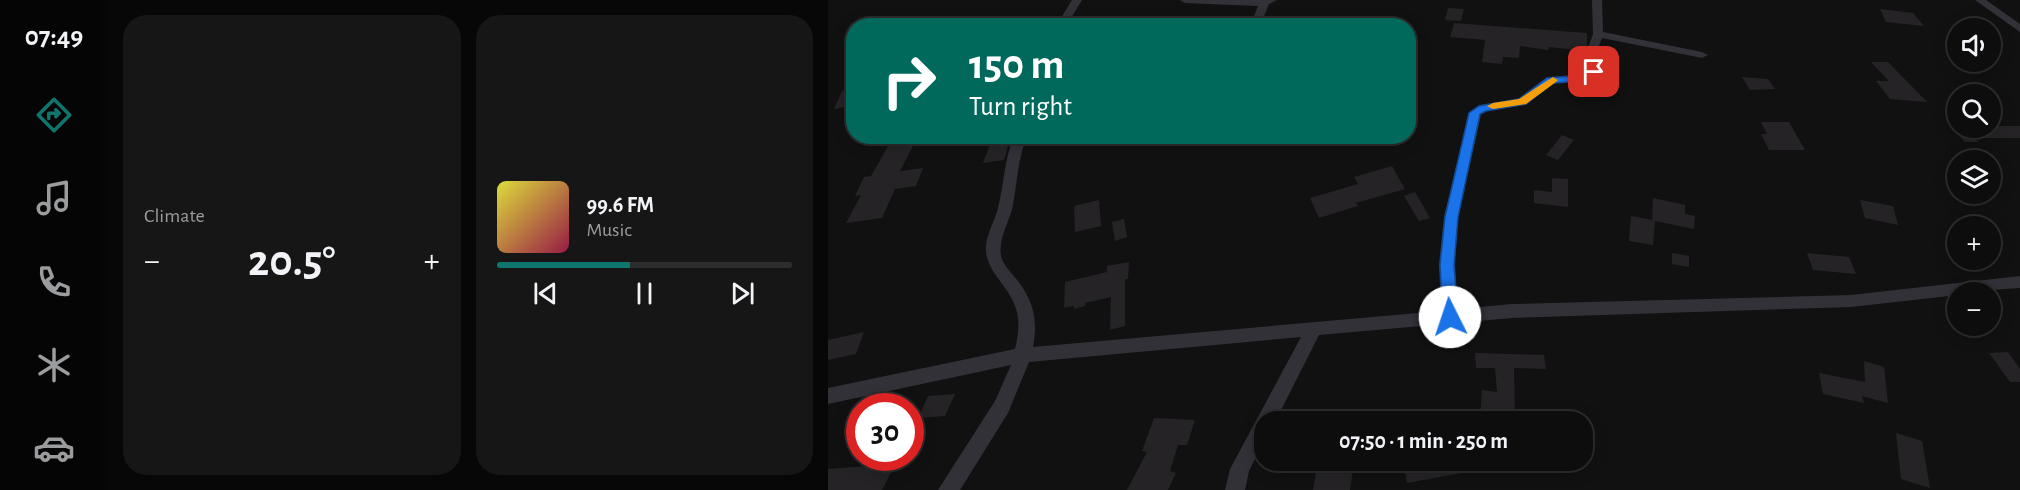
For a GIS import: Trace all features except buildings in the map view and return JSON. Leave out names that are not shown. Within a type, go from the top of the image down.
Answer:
[{"type":"street","points":[[1064,18],[1077,0]]},
{"type":"street","points":[[1185,0],[1268,1],[1259,18]]},
{"type":"street","points":[[1450,317],[1447,265],[1451,217],[1475,113],[1483,108],[1522,102],[1550,80],[1593,76],[1592,51],[1598,34],[1597,0]]},
{"type":"street","points":[[1980,0],[2020,29]]},
{"type":"street","points":[[1598,34],[1702,55]]},
{"type":"street","points":[[948,490],[995,418],[1024,355],[1028,315],[1023,301],[1001,271],[994,257],[994,243],[1006,206],[1017,144]]},
{"type":"street","points":[[828,396],[1024,355],[1512,311],[1851,301],[2020,282]]},
{"type":"street","points":[[1271,411],[1314,329]]},
{"type":"street","points":[[1235,490],[1240,469],[1254,443]]},
{"type":"slow traffic","points":[[1493,106],[1522,102],[1544,84],[1553,80]]},
{"type":"route","points":[[1450,317],[1447,265],[1451,217],[1475,113],[1483,108],[1522,102],[1550,80],[1587,78],[1593,76],[1594,72]]}]
